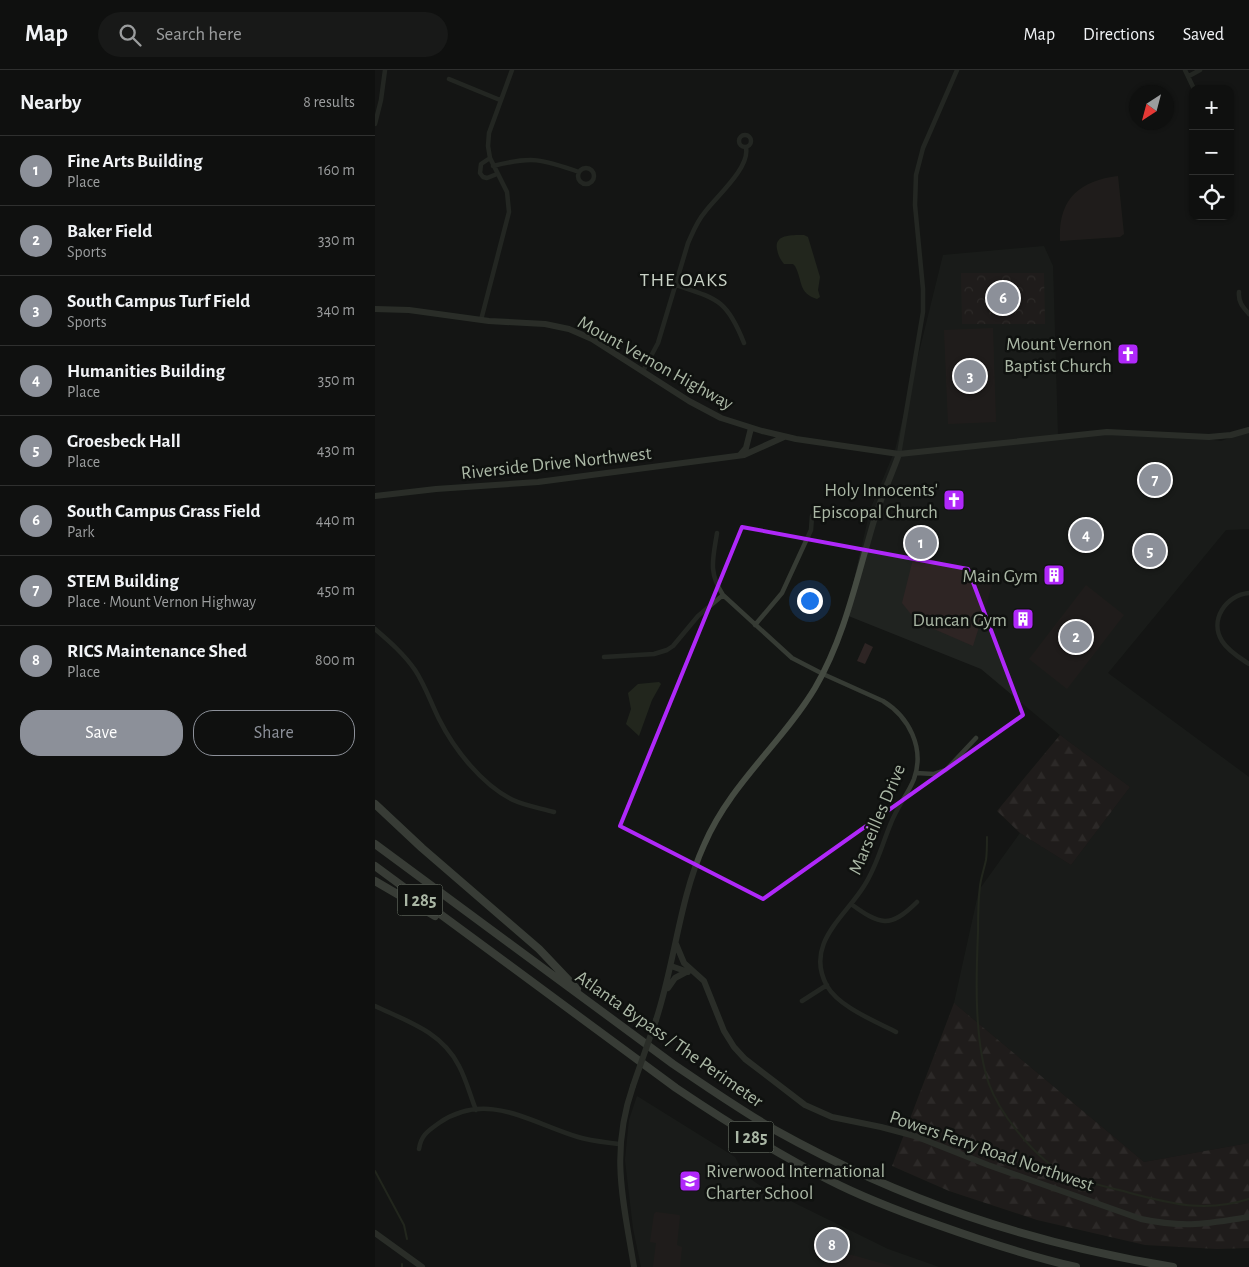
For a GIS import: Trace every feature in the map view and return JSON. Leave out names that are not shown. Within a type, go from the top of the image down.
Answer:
[{"type":"highway","points":[[375,804],[422,848],[539,949],[565,975],[584,998]]},
{"type":"highway","name":"Atlanta Bypass / The Perimeter","points":[[375,844],[673,1064],[736,1106],[783,1134],[879,1182],[925,1202],[993,1226],[1091,1252],[1173,1267]]},
{"type":"highway","name":"Atlanta Bypass / The Perimeter","points":[[375,866],[676,1088],[733,1126],[837,1184],[895,1210],[997,1246],[1076,1267]]},
{"type":"highway","points":[[375,881],[465,933]]},
{"type":"street","points":[[375,124],[381,100],[385,70]]},
{"type":"street","points":[[481,320],[509,212],[507,192],[490,158],[488,146],[489,133],[512,70]]},
{"type":"street","points":[[634,1267],[621,1185],[619,1144],[626,1106],[657,1020],[691,878],[703,845],[717,818],[751,770],[802,708],[823,674],[841,630],[877,512],[899,454],[923,312],[923,289],[915,204],[916,175],[923,148],[957,70]]},
{"type":"street","points":[[1185,70],[1192,85]]},
{"type":"street","points":[[1189,76],[1200,70]]},
{"type":"street","points":[[449,80],[500,100]]},
{"type":"street","points":[[643,371],[658,343],[688,243],[695,227],[705,211],[737,174],[745,158],[746,148]]},
{"type":"street","points":[[490,158],[481,164],[480,173],[483,177],[487,178],[497,174]]},
{"type":"street","points":[[493,166],[516,160],[534,159],[552,162],[579,172]]},
{"type":"street","points":[[676,285],[708,295],[720,302],[732,315],[744,343]]},
{"type":"street","points":[[1239,292],[1238,298],[1241,305],[1249,314]]},
{"type":"street","name":"Mount Vernon Highway","points":[[375,309],[409,310],[481,320],[545,324],[569,329],[592,339],[701,408],[721,418],[784,437],[899,454],[1107,432],[1209,437],[1231,435],[1249,430]]},
{"type":"street","points":[[740,455],[746,448],[751,428]]},
{"type":"street","name":"Riverside Drive Northwest","points":[[375,496],[547,480],[740,455],[752,452],[784,437]]},
{"type":"street","points":[[755,625],[782,593],[811,530],[813,516]]},
{"type":"street","points":[[604,657],[654,654],[667,650],[673,646],[697,616],[723,595],[715,584],[712,570],[717,533]]},
{"type":"street","points":[[1249,593],[1241,594],[1228,602],[1219,616],[1218,627],[1221,638],[1227,648],[1249,664]]},
{"type":"street","name":"Marseilles Drive","points":[[723,595],[792,658],[883,701],[900,714],[909,727],[915,742],[916,773],[911,786],[896,810],[871,874],[851,904],[831,928],[823,945],[821,966],[827,985]]},
{"type":"street","points":[[375,629],[392,644],[414,669],[453,744],[489,784],[514,800],[554,812]]},
{"type":"street","points":[[916,773],[934,774],[946,770],[976,738]]},
{"type":"street","points":[[851,904],[871,918],[885,921],[902,916],[917,902]]},
{"type":"street","name":"Powers Ferry Road Northwest","points":[[676,944],[682,959],[699,976],[707,988],[724,1030],[734,1046],[745,1059],[789,1094],[817,1112],[832,1117],[881,1126],[915,1136],[1010,1173],[1141,1218],[1164,1224],[1208,1224],[1249,1217]]},
{"type":"street","points":[[671,966],[699,976]]},
{"type":"street","points":[[663,998],[675,978],[688,972]]},
{"type":"street","points":[[802,1001],[827,985],[833,995],[845,1004],[896,1032]]},
{"type":"street","points":[[375,1006],[423,1028],[444,1044],[460,1067],[475,1110]]},
{"type":"street","points":[[419,1149],[423,1136],[438,1124],[459,1113],[492,1109],[507,1111],[577,1137],[619,1144]]},
{"type":"street","points":[[377,1236],[422,1267]]},
{"type":"highlighted area","points":[[742,527],[968,569],[1023,715],[763,899],[620,826]]},
{"type":"shaded area","points":[[790,235],[804,235],[808,237],[820,277],[818,290],[820,297],[817,299],[804,290],[795,266],[793,264],[784,264],[777,251],[778,240],[781,238]]},
{"type":"shaded area","points":[[1044,246],[1053,266],[1058,438],[1081,434],[1169,434],[1221,441],[1249,431],[1249,529],[1226,530],[1108,673],[1249,777],[1249,1143],[1144,1162],[954,1003],[979,890],[1020,833],[1071,865],[1130,787],[1060,735],[981,669],[846,615],[870,510],[895,450],[943,255]]},
{"type":"shaded area","points":[[659,682],[661,684],[652,700],[639,736],[626,724],[631,709],[628,693],[638,684]]},
{"type":"shaded area","name":"Riverwood International Charter School","points":[[637,1096],[735,1157],[745,1175],[762,1187],[888,1249],[939,1267],[641,1267],[633,1228],[625,1160],[629,1120]]},
{"type":"green space","points":[[1118,176],[1124,234],[1120,237],[1060,241],[1060,226],[1063,214],[1067,203],[1074,195],[1092,182]]},
{"type":"green space","points":[[961,273],[1044,273],[1045,324],[962,324]]},
{"type":"green space","points":[[993,328],[996,422],[948,424],[944,330]]},
{"type":"green space","points":[[914,555],[995,576],[973,646],[927,626],[922,628],[902,603]]},
{"type":"green space","points":[[1086,585],[1124,615],[1067,689],[1029,659]]},
{"type":"green space","points":[[865,643],[873,647],[865,664],[857,661]]},
{"type":"green space","points":[[1060,735],[1130,787],[1071,865],[1020,833],[997,811]]},
{"type":"green space","points":[[954,1003],[1144,1162],[1249,1143],[1249,1248],[1217,1249],[1145,1245],[1037,1220],[949,1191],[892,1166]]},
{"type":"green space","points":[[656,1212],[680,1216],[677,1245],[682,1247],[680,1267],[653,1267],[656,1243],[650,1242],[654,1214]]},
{"type":"green space","points":[[841,1255],[852,1255],[895,1267],[821,1267],[831,1258]]},
{"type":"waterway","points":[[987,837],[986,860],[980,883],[977,969],[978,1029],[984,1067],[994,1095],[1008,1119],[1036,1152],[1055,1168]]},
{"type":"waterway","points":[[375,1171],[404,1225],[407,1239]]},
{"type":"waterway","points":[[1060,1171],[1097,1184],[1152,1199],[1184,1205],[1215,1206],[1249,1199]]},
{"type":"place","name":"South Campus Grass Field","points":[[1003,298]]},
{"type":"place","name":"Mount Vernon Baptist Church","points":[[1128,354]]},
{"type":"place","name":"South Campus Turf Field","points":[[970,376]]},
{"type":"place","name":"STEM Building","points":[[1155,480]]},
{"type":"place","name":"Holy Innocents' Episcopal Church","points":[[954,500]]},
{"type":"place","name":"Humanities Building","points":[[1086,535]]},
{"type":"place","name":"Fine Arts Building","points":[[921,543]]},
{"type":"place","name":"Groesbeck Hall","points":[[1150,551]]},
{"type":"place","name":"Main Gym","points":[[1054,575]]},
{"type":"place","name":"Duncan Gym","points":[[1023,619]]},
{"type":"place","name":"Baker Field","points":[[1076,637]]},
{"type":"place","name":"Riverwood International Charter School","points":[[690,1181]]},
{"type":"place","name":"RICS Maintenance Shed","points":[[832,1245]]},
{"type":"district","name":"THE OAKS","points":[[684,279]]}]
